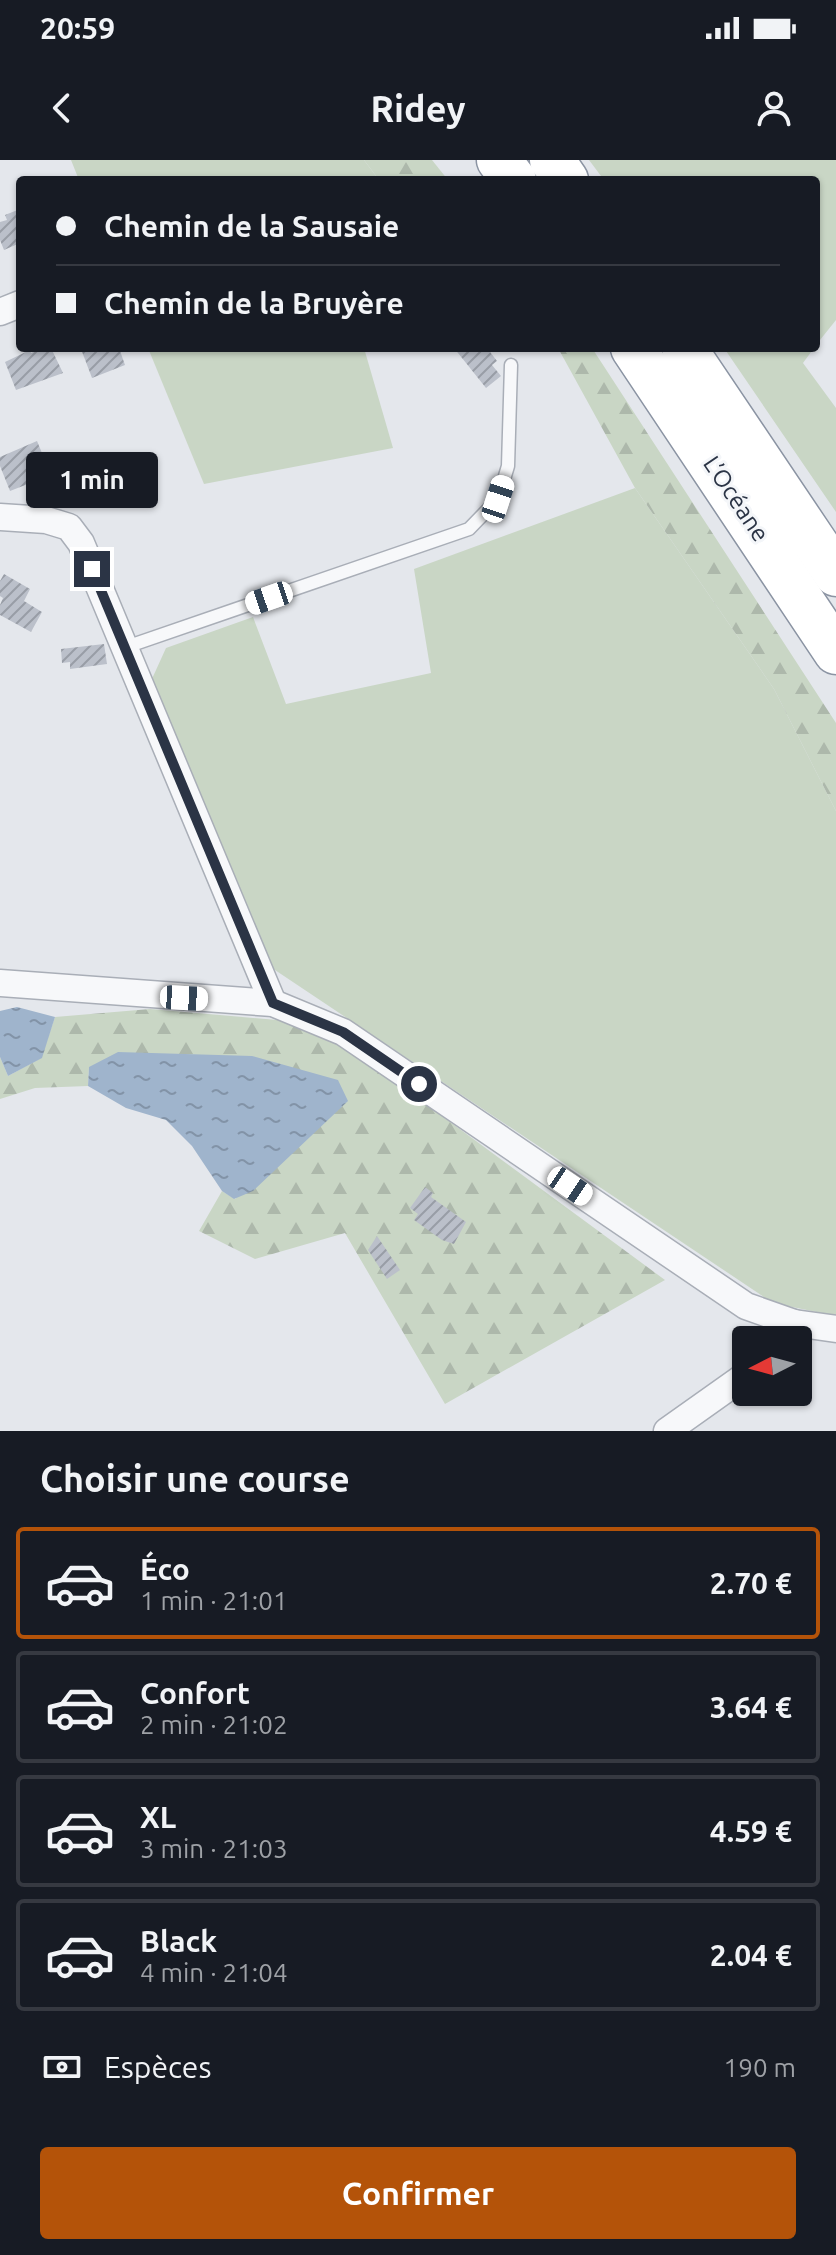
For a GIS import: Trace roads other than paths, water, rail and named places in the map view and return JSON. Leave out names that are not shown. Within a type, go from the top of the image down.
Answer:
[{"type":"highway","name":"L’Océane","points":[[636,352],[836,652]]},
{"type":"highway","name":"L’Océane","points":[[687,352],[836,574]]},
{"type":"street","points":[[0,517],[46,520],[69,527],[81,543],[273,1003]]},
{"type":"street","points":[[0,983],[273,1003],[343,1032],[746,1306],[781,1326]]},
{"type":"street","points":[[812,1330],[836,1329]]},
{"type":"street","points":[[667,1431],[732,1385]]},
{"type":"lane","points":[[126,647],[469,529],[498,499],[508,466],[511,365]]},
{"type":"water","points":[[17,1007],[55,1017],[42,1058],[8,1076],[0,1057],[0,1011]]},
{"type":"water","points":[[118,1052],[252,1056],[338,1080],[348,1101],[253,1191],[234,1199],[222,1191],[192,1146],[166,1120],[126,1108],[88,1086],[89,1067]]}]
